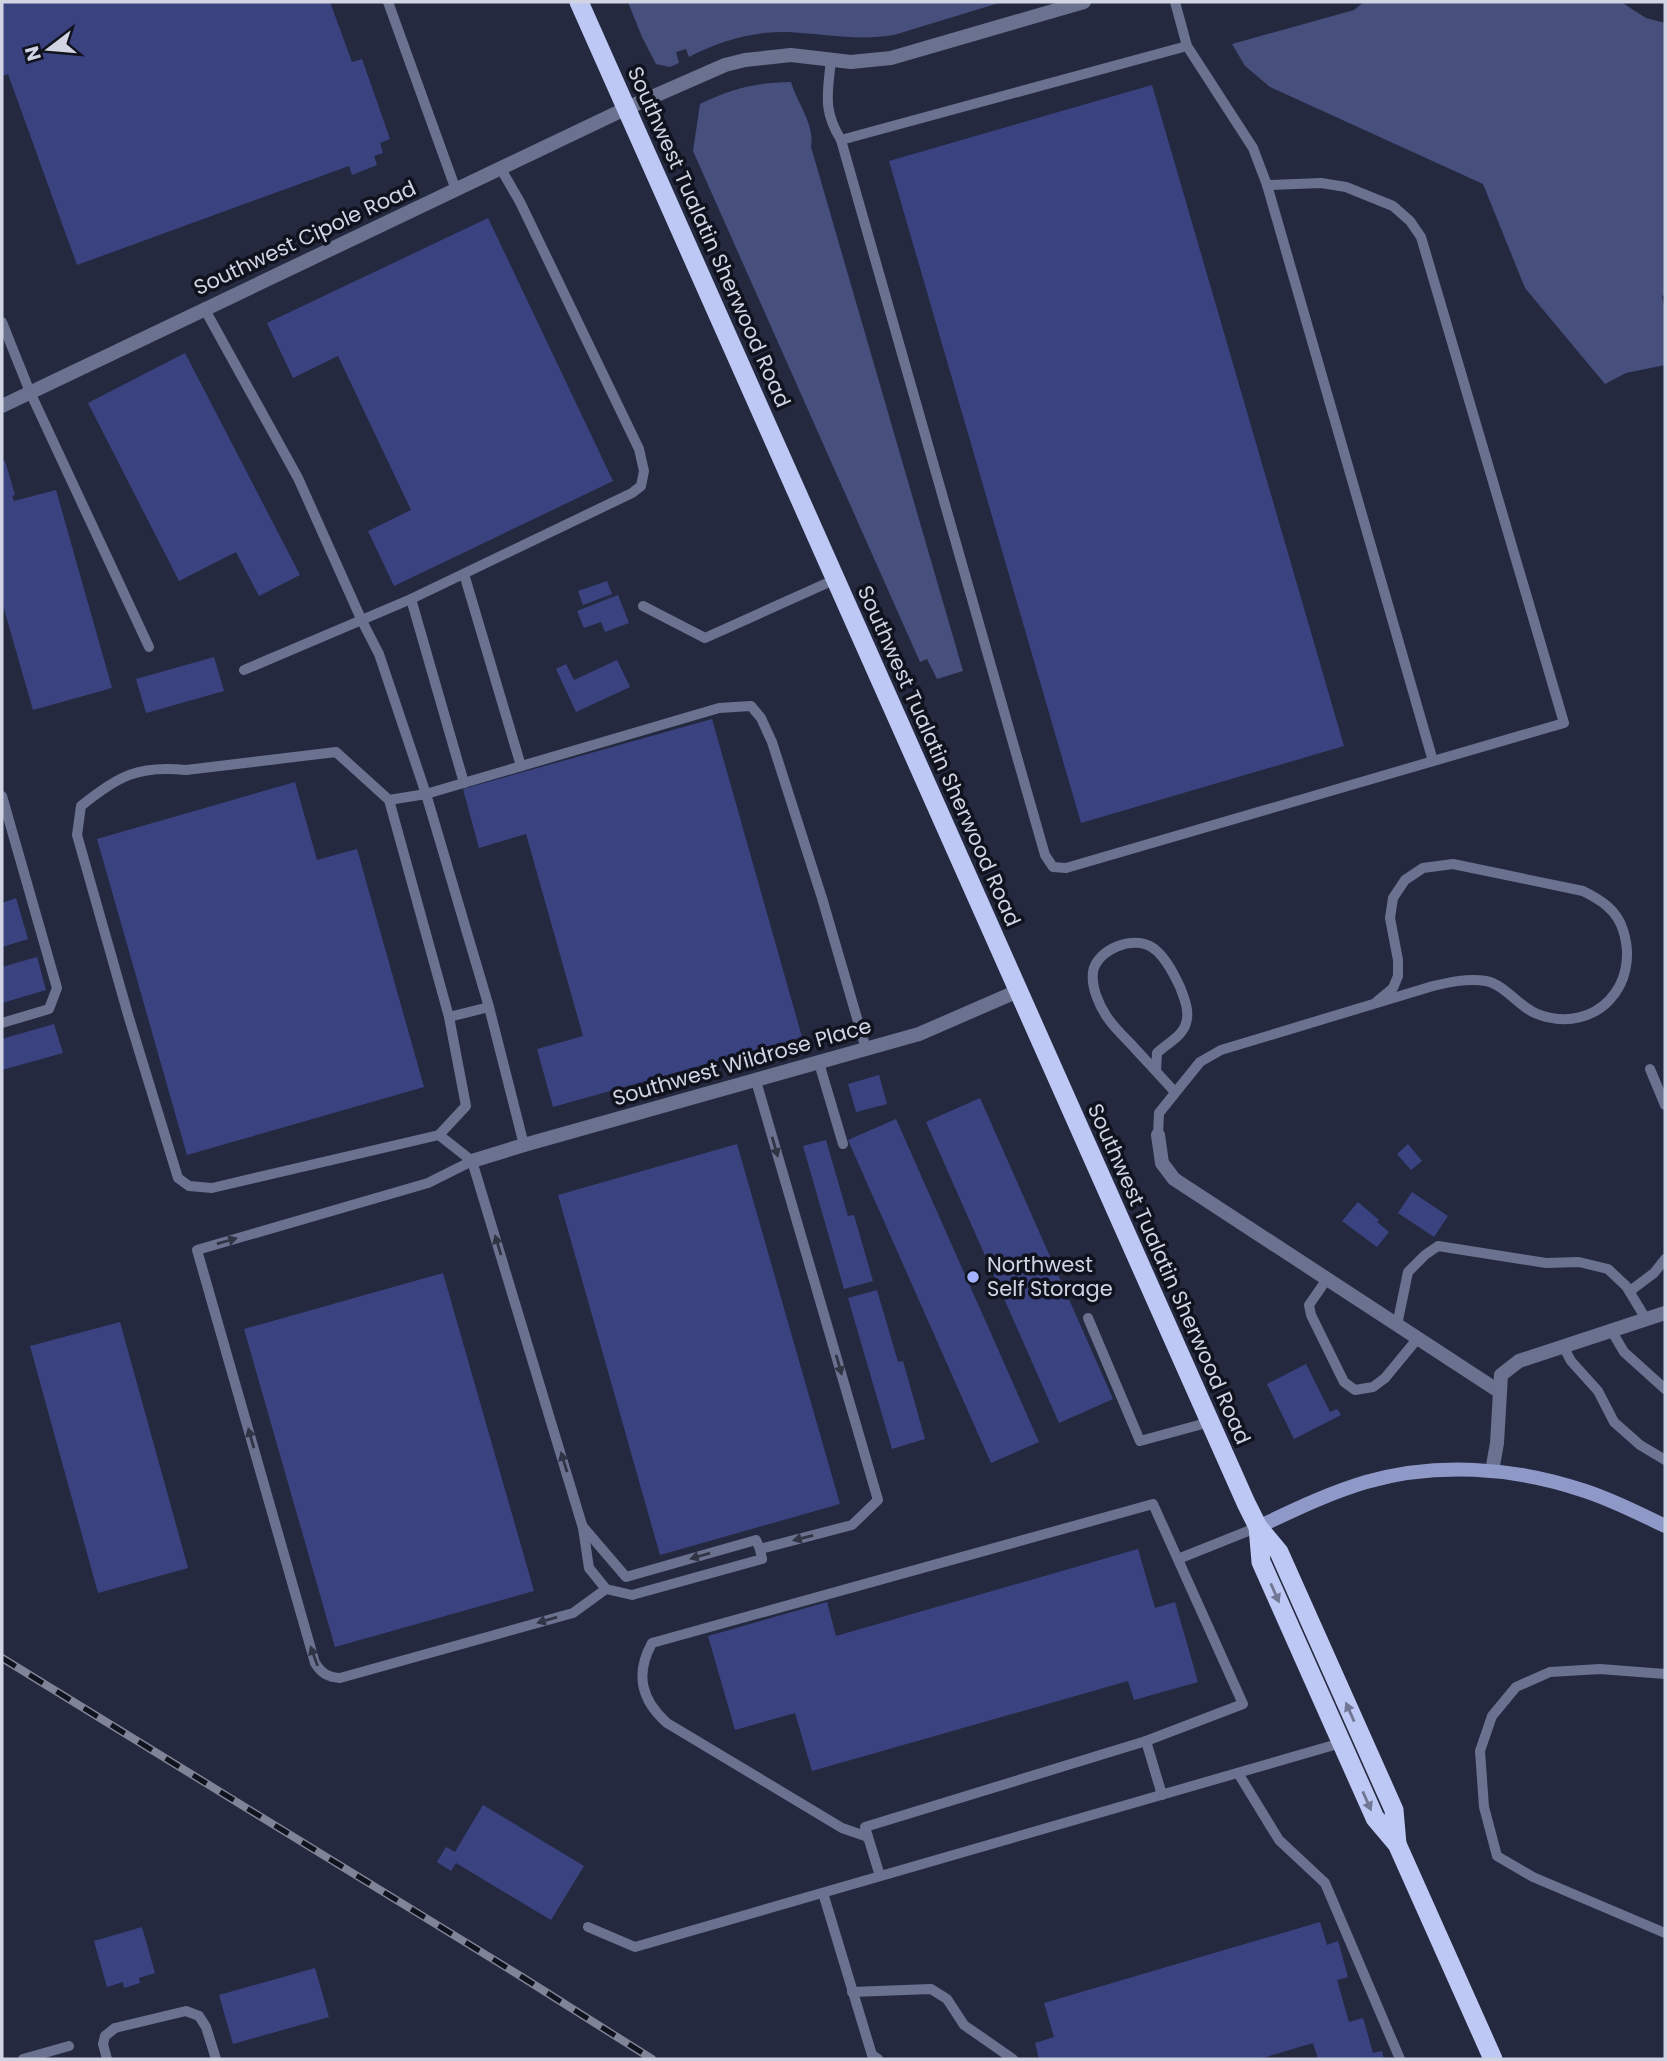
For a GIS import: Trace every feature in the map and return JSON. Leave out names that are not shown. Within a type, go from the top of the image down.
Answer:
[{"type":"highway","name":"Southwest Tualatin Sherwood Road","points":[[579,2],[1210,1422],[1258,1527],[1279,1552],[1394,1810],[1397,1844]]},
{"type":"highway","name":"Southwest Tualatin Sherwood Road","points":[[1258,1527],[1261,1562],[1375,1818],[1397,1844],[1493,2059]]},
{"type":"main road","points":[[1258,1527],[1309,1503],[1368,1482],[1414,1472],[1467,1470],[1525,1475],[1580,1489],[1665,1526]]},
{"type":"street","name":"Southwest Cipole Road","points":[[2,406],[627,108],[725,65],[791,55],[850,62],[891,58],[1084,2]]},
{"type":"street","name":"Southwest Wildrose Place","points":[[472,1161],[919,1034],[1018,991]]},
{"type":"street","points":[[1158,1135],[1162,1163],[1174,1179],[1500,1392]]},
{"type":"street","points":[[1492,1471],[1497,1443],[1501,1375],[1519,1361],[1665,1313]]},
{"type":"lane","points":[[388,2],[456,190]]},
{"type":"lane","points":[[1175,2],[1187,46],[1253,148],[1267,185],[1433,761]]},
{"type":"lane","points":[[841,140],[1187,46]]},
{"type":"lane","points":[[831,59],[829,115],[841,140],[1045,855],[1053,867],[1066,868],[1564,723],[1421,237],[1410,221],[1393,206],[1346,187],[1321,183],[1267,185]]},
{"type":"lane","points":[[244,670],[411,599],[632,493],[641,486],[644,471],[639,449],[520,202],[501,169]]},
{"type":"lane","points":[[204,308],[298,478],[379,654],[426,794],[489,1007],[524,1145]]},
{"type":"lane","points":[[2,322],[30,392],[149,647]]},
{"type":"lane","points":[[464,574],[521,766]]},
{"type":"lane","points":[[643,606],[705,638],[836,579]]},
{"type":"lane","points":[[411,599],[464,783]]},
{"type":"lane","points":[[389,800],[426,794],[719,708],[751,706],[761,718],[772,742],[822,898],[866,1049]]},
{"type":"lane","points":[[336,752],[389,800],[449,1017],[466,1106],[439,1135],[212,1188],[188,1186],[178,1178],[77,835],[81,806],[109,784],[129,774],[336,752]]},
{"type":"lane","points":[[2,796],[57,988],[49,1009],[2,1023]]},
{"type":"lane","points":[[1158,1135],[1159,1113],[1200,1062],[1221,1050],[1453,981],[1489,982],[1538,1015],[1559,1019],[1577,1018],[1596,1010],[1620,988],[1626,967],[1627,945],[1613,910],[1583,891],[1453,864],[1423,868],[1405,880],[1393,898],[1390,918],[1398,960],[1398,976],[1393,988],[1375,1003]]},
{"type":"lane","points":[[1156,1071],[1157,1053],[1182,1032],[1186,1024],[1185,1003],[1177,981],[1163,957],[1152,947],[1132,943],[1119,946],[1097,961],[1093,971],[1093,984],[1107,1018],[1175,1092]]},
{"type":"lane","points":[[449,1017],[489,1007]]},
{"type":"lane","points":[[820,1063],[843,1144]]},
{"type":"lane","points":[[1650,1069],[1665,1105]]},
{"type":"lane","points":[[756,1081],[878,1500],[852,1525],[761,1549]]},
{"type":"lane","points":[[439,1135],[472,1161],[583,1528],[589,1568],[606,1589],[632,1595],[762,1559],[756,1540],[626,1577],[583,1528]]},
{"type":"lane","points":[[472,1161],[428,1183],[197,1250],[315,1663],[321,1672],[340,1678],[573,1613],[606,1589]]},
{"type":"lane","points":[[1397,1325],[1408,1272],[1424,1255],[1438,1247],[1546,1263],[1579,1262],[1608,1269],[1630,1291],[1646,1320]]},
{"type":"lane","points":[[1630,1291],[1654,1273],[1665,1259]]},
{"type":"lane","points":[[1327,1279],[1310,1305],[1311,1315],[1344,1382],[1355,1390],[1373,1387],[1385,1378],[1418,1338]]},
{"type":"lane","points":[[1088,1318],[1140,1441],[1210,1422]]},
{"type":"lane","points":[[1611,1330],[1624,1352],[1665,1388]]},
{"type":"lane","points":[[1563,1346],[1571,1361],[1598,1391],[1614,1422],[1640,1445],[1665,1460]]},
{"type":"lane","points":[[868,1837],[842,1828],[667,1723],[654,1711],[644,1690],[642,1672],[652,1643],[1153,1504],[1244,1704],[1146,1741],[865,1827],[880,1876]]},
{"type":"lane","points":[[1178,1559],[1258,1527]]},
{"type":"lane","points":[[1665,1674],[1600,1669],[1550,1672],[1516,1687],[1492,1716],[1480,1751],[1484,1807],[1497,1856],[1533,1877],[1665,1933]]},
{"type":"lane","points":[[1146,1741],[1162,1795]]},
{"type":"lane","points":[[588,1927],[635,1947],[1341,1743]]},
{"type":"lane","points":[[1238,1773],[1279,1840],[1325,1883],[1400,2059]]},
{"type":"lane","points":[[823,1893],[872,2055],[878,2059]]},
{"type":"lane","points":[[852,1992],[931,1989],[947,1999],[964,2025],[1013,2059]]},
{"type":"lane","points":[[107,2059],[103,2044],[105,2036],[116,2028],[186,2011],[199,2016],[206,2027],[216,2059]]},
{"type":"lane","points":[[23,2059],[69,2046]]},
{"type":"shaded area","points":[[628,2],[1002,2],[881,37],[789,32],[750,35],[713,46],[689,57],[686,49],[676,52],[679,63],[670,67],[656,64]]},
{"type":"shaded area","points":[[1364,2],[1621,2],[1646,18],[1665,23],[1665,293],[1662,297],[1665,310],[1665,365],[1626,373],[1605,384],[1525,288],[1483,184],[1270,87],[1245,66],[1232,44],[1354,10]]},
{"type":"shaded area","points":[[791,82],[808,122],[811,147],[963,671],[937,679],[927,659],[920,662],[693,151],[700,104],[744,87]]},
{"type":"building","points":[[2,2],[330,2],[352,62],[362,59],[390,139],[380,143],[383,153],[374,156],[377,165],[352,175],[349,166],[77,265],[8,74],[2,76]]},
{"type":"building","points":[[1152,85],[1344,746],[1081,823],[889,161]]},
{"type":"building","points":[[488,218],[613,481],[394,586],[368,531],[411,510],[338,356],[293,378],[267,323]]},
{"type":"building","points":[[185,353],[300,575],[259,596],[236,552],[179,581],[88,403]]},
{"type":"building","points":[[5,461],[15,495],[12,496],[14,501],[56,490],[112,688],[33,710],[2,602],[2,462]]},
{"type":"building","points":[[607,581],[612,594],[583,605],[578,591]]},
{"type":"building","points":[[618,595],[629,623],[605,632],[601,622],[584,628],[577,611]]},
{"type":"building","points":[[214,657],[224,691],[146,713],[136,679]]},
{"type":"building","points":[[617,660],[630,687],[576,712],[556,669],[566,664],[574,680]]},
{"type":"building","points":[[712,719],[802,1037],[553,1107],[537,1049],[583,1036],[526,834],[479,848],[463,789]]},
{"type":"building","points":[[295,782],[317,860],[357,849],[424,1087],[187,1155],[97,839]]},
{"type":"building","points":[[16,898],[28,939],[2,947],[2,903]]},
{"type":"building","points":[[37,957],[46,990],[2,1003],[2,967]]},
{"type":"building","points":[[54,1024],[63,1053],[2,1070],[2,1039]]},
{"type":"building","points":[[879,1075],[887,1104],[856,1112],[848,1084]]},
{"type":"building","points":[[980,1098],[1113,1399],[1059,1423],[926,1122]]},
{"type":"building","points":[[896,1119],[1039,1442],[991,1463],[848,1140]]},
{"type":"building","points":[[826,1140],[848,1216],[854,1215],[873,1281],[844,1289],[803,1146]]},
{"type":"building","points":[[737,1144],[840,1504],[660,1555],[558,1195]]},
{"type":"building","points":[[1408,1144],[1422,1161],[1411,1170],[1397,1154]]},
{"type":"building","points":[[1412,1192],[1448,1216],[1434,1237],[1398,1213]]},
{"type":"building","points":[[1358,1202],[1389,1232],[1377,1247],[1342,1221]]},
{"type":"building","points":[[443,1273],[534,1591],[335,1647],[244,1329]]},
{"type":"building","points":[[877,1290],[898,1362],[903,1361],[925,1439],[892,1449],[848,1298]]},
{"type":"building","points":[[120,1322],[188,1568],[98,1593],[30,1346]]},
{"type":"building","points":[[1306,1364],[1330,1412],[1337,1409],[1341,1415],[1294,1439],[1267,1384]]},
{"type":"building","points":[[1138,1549],[1155,1608],[1175,1602],[1198,1682],[1134,1700],[1128,1681],[812,1771],[795,1713],[735,1730],[708,1636],[827,1602],[836,1636]]},
{"type":"building","points":[[483,1805],[584,1866],[551,1920],[456,1863],[451,1871],[437,1862],[446,1847],[455,1852]]},
{"type":"building","points":[[1320,1922],[1327,1945],[1338,1941],[1348,1977],[1337,1980],[1349,2022],[1363,2018],[1373,2053],[1382,2051],[1384,2059],[1318,2059],[1313,2043],[1259,2059],[1039,2059],[1035,2043],[1054,2037],[1044,2003]]},
{"type":"building","points":[[142,1927],[155,1973],[139,1978],[140,1983],[124,1988],[123,1982],[107,1987],[94,1941]]},
{"type":"building","points":[[315,1968],[329,2017],[233,2044],[219,1995]]},
{"type":"railway","points":[[2,1658],[652,2059]]},
{"type":"place","name":"Northwest Self Storage","points":[[973,1277]]}]
